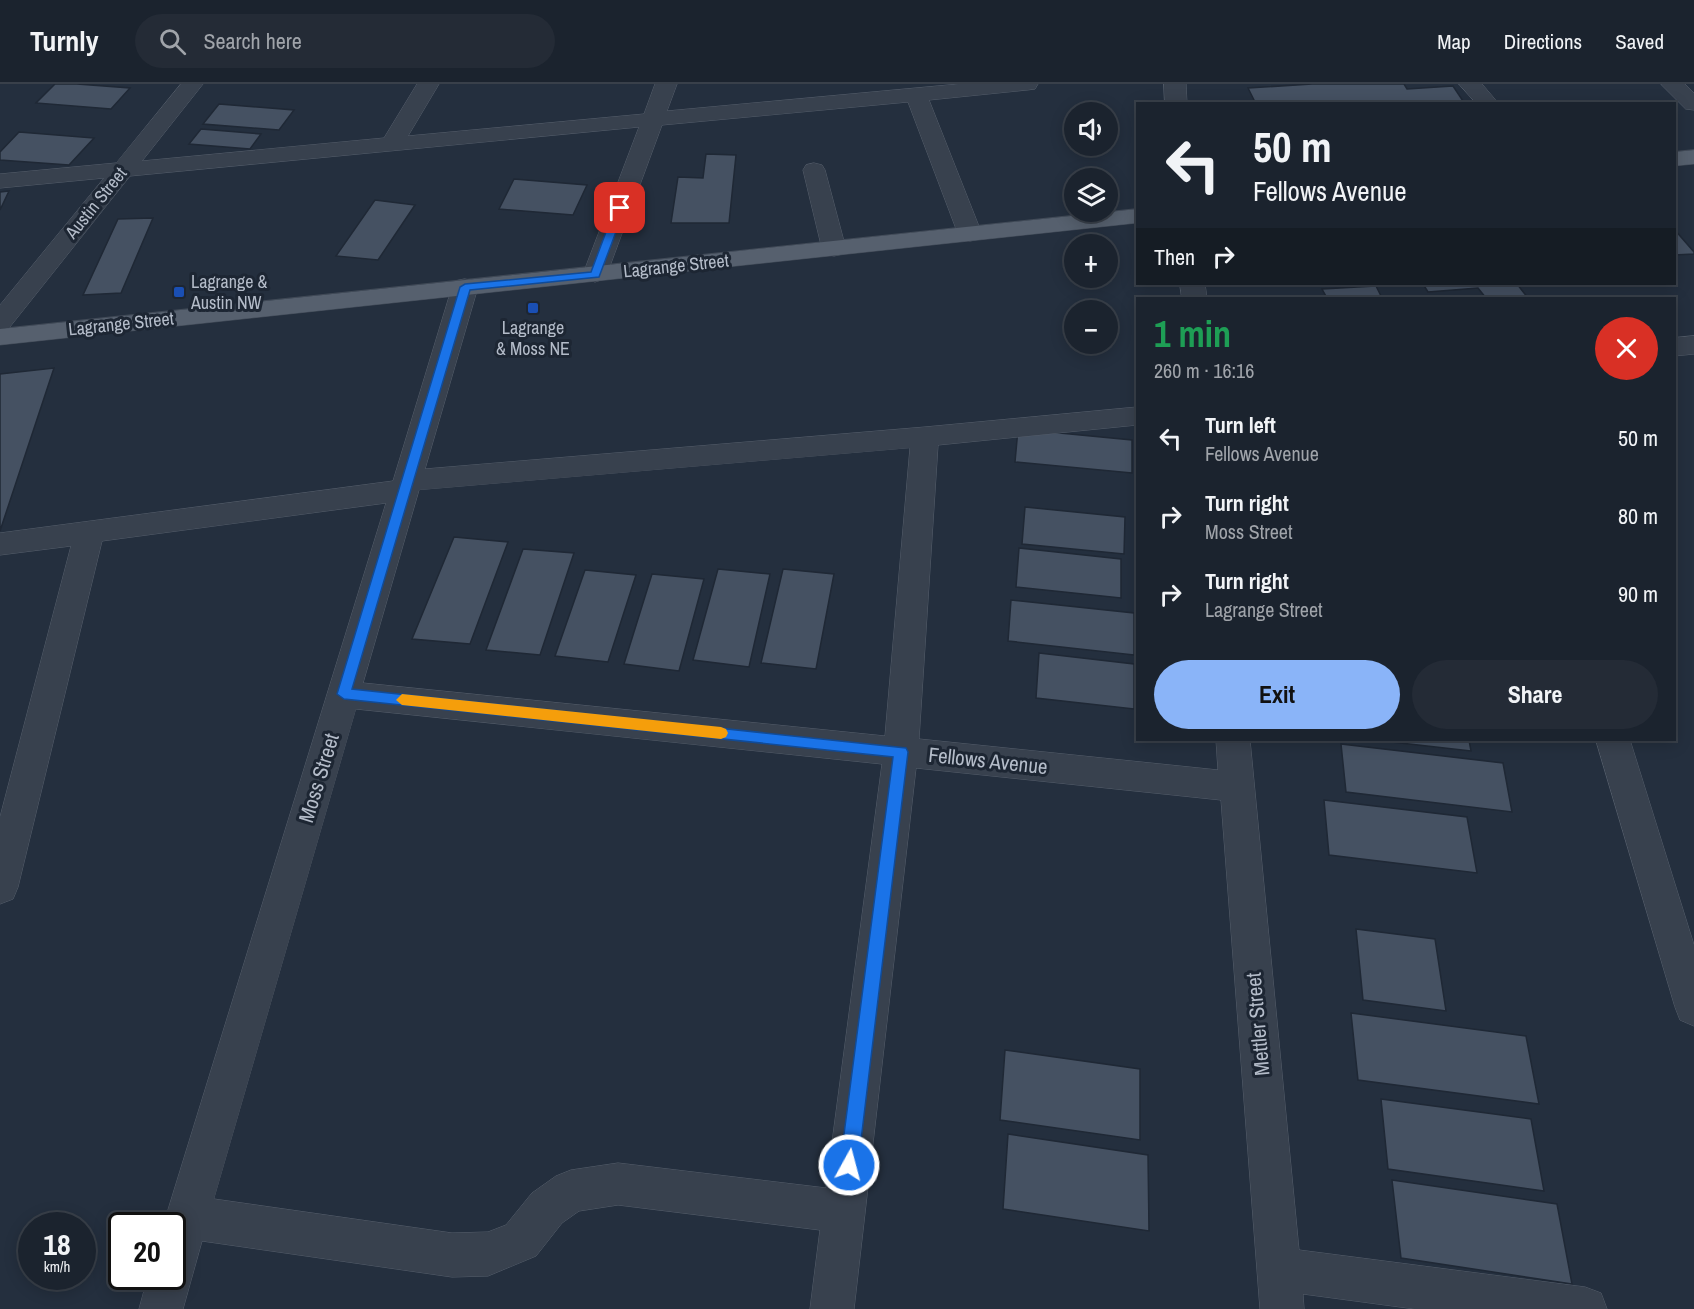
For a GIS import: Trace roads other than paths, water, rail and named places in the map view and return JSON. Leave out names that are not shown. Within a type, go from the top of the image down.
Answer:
[{"type":"main road","points":[[1676,159],[1694,157]]},
{"type":"main road","name":"Lagrange Street","points":[[0,337],[1136,216]]},
{"type":"street","name":"Austin Street","points":[[0,322],[192,84]]},
{"type":"street","points":[[392,144],[428,84]]},
{"type":"street","points":[[596,274],[666,84]]},
{"type":"street","points":[[0,181],[653,119],[909,91],[1027,84]]},
{"type":"street","points":[[1174,84],[1176,102]]},
{"type":"street","points":[[1470,84],[1487,102]]},
{"type":"street","points":[[1672,84],[1694,104]]},
{"type":"street","points":[[909,91],[970,234]]},
{"type":"street","points":[[814,170],[834,249]]},
{"type":"street","name":"Moss Street","points":[[186,1224],[465,287]]},
{"type":"street","points":[[1676,347],[1694,345]]},
{"type":"street","points":[[0,544],[406,486],[1136,416]]},
{"type":"street","points":[[832,1309],[901,752],[925,437]]},
{"type":"street","points":[[0,887],[89,533]]},
{"type":"street","name":"Fellows Avenue","points":[[344,694],[1237,786]]},
{"type":"street","name":"Mettler Street","points":[[1233,741],[1281,1289]]},
{"type":"street","points":[[1613,741],[1694,1006]]},
{"type":"street","points":[[188,1217],[452,1255],[488,1254],[520,1241],[547,1209],[571,1191],[618,1184],[843,1211]]},
{"type":"street","points":[[1281,1289],[1585,1309]]},
{"type":"street","points":[[161,1309],[166,1290]]},
{"type":"place","name":"Lagrange & Austin NW","points":[[179,292]]},
{"type":"place","name":"Lagrange & Moss NE","points":[[533,308]]}]
